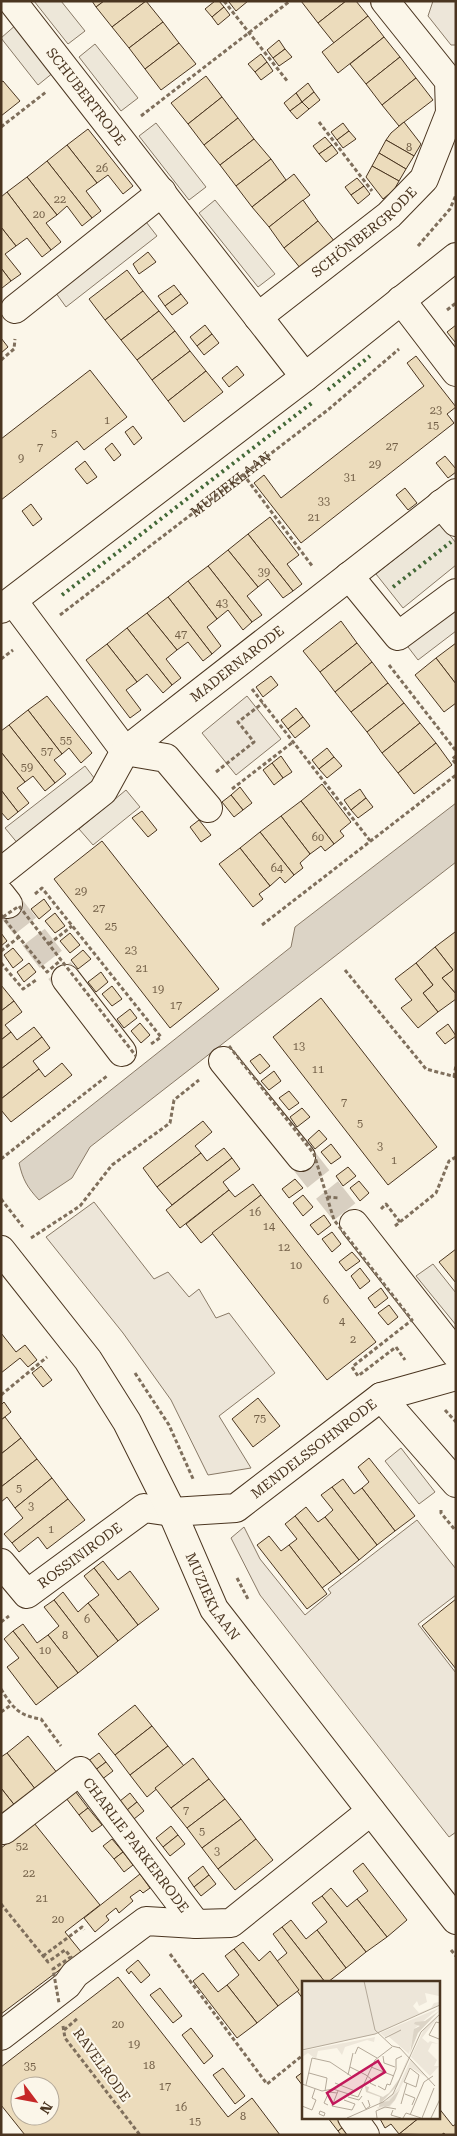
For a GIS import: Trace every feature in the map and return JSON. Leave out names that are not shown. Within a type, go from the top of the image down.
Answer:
[{"type":"street","name":"SCHUBERTRODE","points":[[12,1],[305,377]]},
{"type":"street","name":"SCHÖNBERGRODE","points":[[258,317],[389,214],[424,179],[450,114],[449,81],[385,1]]},
{"type":"street","points":[[15,309],[162,192]]},
{"type":"street","points":[[200,799],[166,758],[125,751],[36,632],[7,605],[305,377],[456,257]]},
{"type":"street","points":[[401,300],[456,372]]},
{"type":"street","name":"MADERNARODE","points":[[1,872],[103,790],[125,751],[349,576],[451,506]]},
{"type":"street","points":[[349,576],[398,636],[456,593]]},
{"type":"street","points":[[58,970],[126,1048]]},
{"type":"street","points":[[226,1054],[301,1157]]},
{"type":"street","points":[[354,1224],[456,1354]]},
{"type":"street","name":"MUZIEKLAAN","points":[[1,1250],[88,1360],[127,1422],[172,1512],[214,1609],[456,1920]]},
{"type":"street","name":"MENDELSSOHNRODE","points":[[172,1512],[236,1508],[381,1397],[456,1376]]},
{"type":"street","points":[[381,1397],[456,1483]]},
{"type":"street","name":"ROSSINIRODE","points":[[1,1563],[26,1594],[144,1508],[172,1512]]},
{"type":"street","name":"CHARLIE PARKERRODE","points":[[4,1830],[80,1771],[196,1924]]},
{"type":"street","name":"CHARLIE PARKERRODE","points":[[146,1921],[196,1924],[231,1923],[371,1811]]},
{"type":"street","points":[[1,2036],[67,1985],[75,1974],[146,1921]]},
{"type":"street","points":[[353,2118],[365,2135]]},
{"type":"path","points":[[224,1],[288,82]]},
{"type":"path","points":[[117,135],[290,1]]},
{"type":"path","points":[[1,127],[69,74]]},
{"type":"path","points":[[319,122],[389,214]]},
{"type":"path","name":"MUZIEKLAAN","points":[[1,659],[329,409],[423,328],[456,303]]},
{"type":"path","points":[[235,666],[371,842]]},
{"type":"path","points":[[200,799],[254,742],[238,722],[263,703]]},
{"type":"path","points":[[200,799],[292,742]]},
{"type":"path","points":[[456,756],[452,759],[456,764]]},
{"type":"path","points":[[262,925],[456,775]]},
{"type":"path","points":[[12,905],[42,888],[161,1037],[148,1047]]},
{"type":"path","points":[[1,1159],[106,1078],[126,1048],[136,1056],[58,970],[19,938],[12,905]]},
{"type":"path","points":[[12,905],[49,944],[58,970]]},
{"type":"path","points":[[49,944],[72,926]]},
{"type":"path","points":[[1,951],[19,938]]},
{"type":"path","points":[[1,962],[23,990],[58,970]]},
{"type":"path","points":[[345,970],[426,1068],[455,1077],[456,1065]]},
{"type":"path","points":[[31,1238],[80,1206],[112,1165],[170,1124],[174,1100],[226,1054],[314,1154],[334,1220],[412,1320],[352,1367],[358,1376],[396,1347]]},
{"type":"path","points":[[371,1246],[436,1193],[449,1161],[456,1158]]},
{"type":"path","points":[[386,1204],[400,1222]]},
{"type":"path","points":[[1,1396],[52,1353]]},
{"type":"path","points":[[1,1689],[11,1705],[27,1717],[41,1719],[80,1771]]},
{"type":"path","points":[[1,1712],[11,1705]]},
{"type":"path","points":[[1,1904],[48,1962],[65,1950],[70,1957],[53,1969],[61,2012]]},
{"type":"path","points":[[146,1921],[267,2084],[302,2056]]},
{"type":"path","points":[[43,1956],[69,1937]]},
{"type":"path","name":"RAVELRODE","points":[[62,2021],[65,2038],[139,2134]]},
{"type":"shaded area","points":[[34,1],[61,1],[85,31],[68,44]]},
{"type":"shaded area","points":[[433,1],[456,1],[456,45],[451,45],[428,16]]},
{"type":"shaded area","points":[[17,24],[54,72],[38,85],[1,38]]},
{"type":"shaded area","points":[[95,44],[138,98],[121,111],[79,57]]},
{"type":"shaded area","points":[[156,123],[206,187],[189,200],[139,136]]},
{"type":"shaded area","points":[[215,200],[275,274],[258,287],[199,213]]},
{"type":"shaded area","points":[[143,218],[157,236],[66,307],[53,289]]},
{"type":"shaded area","points":[[440,523],[456,543],[456,565],[403,608],[376,574]]},
{"type":"shaded area","points":[[456,604],[456,631],[418,660],[405,643]]},
{"type":"shaded area","points":[[247,696],[281,739],[236,775],[202,733]]},
{"type":"shaded area","points":[[85,766],[98,783],[19,845],[5,828]]},
{"type":"shaded area","points":[[126,790],[140,807],[93,845],[79,829]]},
{"type":"shaded area","points":[[456,803],[456,862],[90,1147],[72,1178],[39,1200],[26,1183],[19,1163],[291,947],[295,927]]},
{"type":"shaded area","points":[[94,1202],[154,1279],[168,1272],[189,1297],[199,1289],[216,1318],[229,1313],[275,1373],[219,1416],[251,1468],[208,1475],[171,1400],[123,1333],[46,1237]]},
{"type":"shaded area","points":[[433,1264],[456,1293],[456,1325],[416,1276]]},
{"type":"shaded area","points":[[401,1448],[435,1492],[419,1504],[385,1461]]},
{"type":"shaded area","points":[[417,1520],[456,1569],[456,1595],[418,1624],[456,1673],[456,1832],[449,1837],[260,1595],[231,1538],[244,1527],[260,1559],[305,1615],[331,1593],[328,1589]]},
{"type":"building","points":[[92,1],[104,1],[96,7]]},
{"type":"building","points":[[104,1],[146,1],[112,27],[96,7]]},
{"type":"building","points":[[146,1],[163,22],[129,48],[112,27]]},
{"type":"building","points":[[215,1],[219,1],[224,7],[212,17],[205,9]]},
{"type":"building","points":[[248,1],[236,11],[229,2]]},
{"type":"building","points":[[301,1],[346,1],[318,23]]},
{"type":"building","points":[[346,1],[356,1],[368,16],[334,43],[318,23]]},
{"type":"building","points":[[224,7],[230,15],[218,25],[212,17]]},
{"type":"building","points":[[368,16],[384,37],[338,73],[322,52]]},
{"type":"building","points":[[163,22],[179,43],[145,69],[129,48]]},
{"type":"building","points":[[384,37],[400,57],[366,84],[350,64]]},
{"type":"building","points":[[279,40],[285,49],[273,58],[267,50]]},
{"type":"building","points":[[179,43],[196,64],[161,90],[145,69]]},
{"type":"building","points":[[285,49],[292,57],[279,66],[273,58]]},
{"type":"building","points":[[261,54],[267,62],[255,72],[248,64]]},
{"type":"building","points":[[400,57],[416,78],[382,105],[366,84]]},
{"type":"building","points":[[267,62],[273,71],[261,80],[255,72]]},
{"type":"building","points":[[206,76],[222,97],[188,124],[171,103]]},
{"type":"building","points":[[416,78],[433,100],[399,126],[382,105]]},
{"type":"building","points":[[3,81],[20,101],[1,116],[1,82]]},
{"type":"building","points":[[308,83],[314,92],[302,102],[296,93]]},
{"type":"building","points":[[314,92],[320,100],[309,109],[302,102]]},
{"type":"building","points":[[296,93],[302,102],[290,111],[284,103]]},
{"type":"building","points":[[222,97],[238,118],[204,145],[188,124]]},
{"type":"building","points":[[302,102],[309,109],[297,119],[290,111]]},
{"type":"building","points":[[238,118],[254,139],[220,165],[204,145]]},
{"type":"building","points":[[404,122],[421,144],[414,156],[386,140]]},
{"type":"building","points":[[343,123],[349,131],[337,140],[331,132]]},
{"type":"building","points":[[88,129],[133,186],[123,194],[108,175],[97,183],[67,145]]},
{"type":"building","points":[[349,131],[356,139],[343,148],[337,140]]},
{"type":"building","points":[[325,137],[332,145],[319,154],[313,146]]},
{"type":"building","points":[[254,139],[271,159],[236,186],[220,165]]},
{"type":"building","points":[[386,140],[414,156],[406,169],[379,153]]},
{"type":"building","points":[[67,145],[97,183],[86,191],[101,211],[92,218],[47,161]]},
{"type":"building","points":[[332,145],[338,153],[326,162],[319,154]]},
{"type":"building","points":[[379,153],[406,169],[399,181],[372,166]]},
{"type":"building","points":[[271,159],[286,180],[252,207],[236,186]]},
{"type":"building","points":[[47,161],[92,218],[82,226],[67,206],[57,215],[27,177]]},
{"type":"building","points":[[372,166],[399,181],[394,190],[383,199],[366,177]]},
{"type":"building","points":[[294,174],[310,195],[269,227],[252,207]]},
{"type":"building","points":[[27,177],[57,215],[46,223],[61,242],[51,250],[7,192]]},
{"type":"building","points":[[357,178],[364,186],[351,195],[345,187]]},
{"type":"building","points":[[364,186],[370,194],[358,204],[351,195]]},
{"type":"building","points":[[7,192],[51,250],[42,257],[27,238],[16,246],[1,227],[1,197]]},
{"type":"building","points":[[303,200],[318,221],[284,248],[269,227]]},
{"type":"building","points":[[318,221],[335,242],[301,269],[284,248]]},
{"type":"building","points":[[1,227],[16,246],[5,254],[21,274],[11,281],[1,268]]},
{"type":"building","points":[[148,252],[156,262],[139,274],[133,264]]},
{"type":"building","points":[[1,268],[11,281],[2,288],[1,288]]},
{"type":"building","points":[[127,270],[143,291],[105,320],[89,299]]},
{"type":"building","points":[[174,285],[181,294],[165,306],[158,296]]},
{"type":"building","points":[[143,291],[159,311],[121,340],[105,320]]},
{"type":"building","points":[[181,294],[188,303],[172,315],[165,306]]},
{"type":"building","points":[[159,311],[175,331],[137,360],[121,340]]},
{"type":"building","points":[[205,325],[212,334],[197,346],[190,337]]},
{"type":"building","points":[[456,325],[456,342],[455,342],[447,332]]},
{"type":"building","points":[[175,331],[190,351],[152,380],[137,360]]},
{"type":"building","points":[[212,334],[219,343],[204,355],[197,346]]},
{"type":"building","points":[[1,338],[8,347],[1,353]]},
{"type":"building","points":[[190,351],[206,371],[168,401],[152,380]]},
{"type":"building","points":[[416,356],[456,407],[447,414],[454,423],[301,543],[254,483],[264,475],[281,498],[424,386],[407,363]]},
{"type":"building","points":[[237,366],[244,375],[229,387],[222,378]]},
{"type":"building","points":[[90,370],[127,417],[84,450],[77,441],[1,500],[1,439]]},
{"type":"building","points":[[206,371],[223,392],[184,422],[168,401]]},
{"type":"building","points":[[133,426],[142,438],[134,445],[125,432]]},
{"type":"building","points":[[112,443],[121,455],[114,461],[105,449]]},
{"type":"building","points":[[445,456],[456,469],[456,472],[448,478],[436,463]]},
{"type":"building","points":[[85,461],[97,477],[87,484],[75,469]]},
{"type":"building","points":[[405,488],[417,503],[408,510],[396,495]]},
{"type":"building","points":[[31,504],[42,519],[33,526],[22,511]]},
{"type":"building","points":[[270,517],[299,555],[287,564],[302,584],[293,591],[248,534]]},
{"type":"building","points":[[248,534],[293,591],[283,598],[268,579],[258,587],[228,550]]},
{"type":"building","points":[[228,550],[258,587],[247,596],[262,615],[252,622],[208,566]]},
{"type":"building","points":[[208,566],[252,622],[243,630],[228,610],[217,619],[188,581]]},
{"type":"building","points":[[188,581],[217,619],[207,627],[221,646],[212,654],[168,597]]},
{"type":"building","points":[[168,597],[212,654],[203,661],[188,642],[177,650],[147,613]]},
{"type":"building","points":[[147,613],[177,650],[166,659],[181,678],[172,685],[127,628]]},
{"type":"building","points":[[341,621],[357,643],[320,672],[303,651]]},
{"type":"building","points":[[127,628],[172,685],[163,693],[147,674],[137,682],[107,644]]},
{"type":"building","points":[[357,643],[372,662],[335,692],[320,672]]},
{"type":"building","points":[[456,643],[456,684],[436,658]]},
{"type":"building","points":[[107,644],[137,682],[126,690],[141,710],[130,718],[86,660]]},
{"type":"building","points":[[436,658],[456,684],[456,703],[444,712],[415,675]]},
{"type":"building","points":[[372,662],[388,683],[351,712],[335,692]]},
{"type":"building","points":[[271,676],[278,685],[263,697],[256,687]]},
{"type":"building","points":[[388,683],[404,703],[367,732],[351,712]]},
{"type":"building","points":[[47,696],[92,753],[81,763],[69,748],[62,754],[28,710]]},
{"type":"building","points":[[404,703],[420,723],[382,753],[367,732]]},
{"type":"building","points":[[296,708],[303,717],[288,729],[281,720]]},
{"type":"building","points":[[28,710],[62,754],[54,760],[66,774],[55,783],[9,725]]},
{"type":"building","points":[[303,717],[310,726],[295,738],[288,729]]},
{"type":"building","points":[[420,723],[436,743],[398,773],[382,753]]},
{"type":"building","points":[[9,725],[55,783],[45,791],[33,776],[25,782],[1,752],[1,731]]},
{"type":"building","points":[[436,743],[452,765],[414,794],[398,773]]},
{"type":"building","points":[[327,748],[334,757],[319,769],[312,760]]},
{"type":"building","points":[[1,752],[25,782],[17,788],[29,803],[18,812],[1,790]]},
{"type":"building","points":[[281,756],[292,772],[283,778],[272,763]]},
{"type":"building","points":[[334,757],[342,766],[327,778],[319,769]]},
{"type":"building","points":[[272,763],[283,778],[274,785],[263,770]]},
{"type":"building","points":[[322,784],[351,822],[340,831],[344,836],[334,844],[301,801]]},
{"type":"building","points":[[240,787],[252,803],[243,810],[231,795]]},
{"type":"building","points":[[360,789],[366,798],[351,810],[344,800]]},
{"type":"building","points":[[1,790],[18,812],[8,820],[1,812]]},
{"type":"building","points":[[231,795],[243,810],[234,817],[222,802]]},
{"type":"building","points":[[366,798],[373,807],[358,818],[351,810]]},
{"type":"building","points":[[301,801],[334,844],[325,851],[321,846],[310,854],[281,816]]},
{"type":"building","points":[[142,811],[157,830],[148,837],[132,818]]},
{"type":"building","points":[[281,816],[310,854],[300,863],[303,868],[294,875],[260,832]]},
{"type":"building","points":[[199,820],[211,835],[201,842],[190,827]]},
{"type":"building","points":[[260,832],[294,875],[285,883],[280,877],[270,886],[240,848]]},
{"type":"building","points":[[102,841],[219,989],[170,1028],[54,879]]},
{"type":"building","points":[[240,848],[270,886],[259,894],[263,899],[253,907],[219,864]]},
{"type":"building","points":[[44,899],[51,909],[39,919],[31,909]]},
{"type":"building","points":[[55,913],[65,926],[55,933],[45,921]]},
{"type":"building","points":[[455,932],[456,994],[442,978],[453,970],[435,947]]},
{"type":"building","points":[[1,933],[7,941],[1,946]]},
{"type":"building","points":[[70,933],[80,945],[70,953],[60,941]]},
{"type":"building","points":[[435,947],[453,970],[442,978],[456,994],[456,999],[438,1012],[423,993],[433,985],[416,963]]},
{"type":"building","points":[[13,948],[23,960],[13,968],[4,955]]},
{"type":"building","points":[[83,950],[91,959],[78,969],[71,960]]},
{"type":"building","points":[[29,963],[36,972],[24,982],[17,972]]},
{"type":"building","points":[[416,963],[433,985],[423,993],[438,1012],[418,1028],[401,1008],[412,1000],[395,979]]},
{"type":"building","points":[[101,972],[108,982],[96,992],[88,982]]},
{"type":"building","points":[[1,985],[14,1001],[1,1011]]},
{"type":"building","points":[[112,986],[122,999],[112,1006],[102,994]]},
{"type":"building","points":[[321,998],[437,1147],[388,1185],[273,1037]]},
{"type":"building","points":[[14,1001],[22,1012],[5,1025],[11,1032],[1,1040],[1,1011]]},
{"type":"building","points":[[130,1009],[137,1018],[124,1028],[117,1019]]},
{"type":"building","points":[[140,1023],[150,1035],[141,1043],[131,1031]]},
{"type":"building","points":[[448,1024],[456,1036],[445,1044],[436,1033]]},
{"type":"building","points":[[34,1027],[42,1037],[1,1069],[1,1040],[11,1032],[17,1040]]},
{"type":"building","points":[[42,1037],[50,1048],[33,1061],[39,1069],[1,1099],[1,1069]]},
{"type":"building","points":[[260,1054],[270,1066],[260,1074],[250,1061]]},
{"type":"building","points":[[62,1063],[72,1075],[11,1122],[1,1110],[1,1099],[39,1069],[45,1077]]},
{"type":"building","points":[[274,1071],[281,1081],[269,1090],[261,1081]]},
{"type":"building","points":[[289,1091],[299,1103],[289,1110],[279,1098]]},
{"type":"building","points":[[302,1108],[310,1117],[297,1127],[290,1117]]},
{"type":"building","points":[[203,1121],[212,1132],[195,1146],[201,1153],[157,1187],[143,1168]]},
{"type":"building","points":[[319,1130],[327,1139],[315,1149],[308,1140]]},
{"type":"building","points":[[331,1144],[341,1157],[331,1164],[321,1152]]},
{"type":"building","points":[[224,1148],[232,1158],[172,1205],[157,1187],[201,1153],[207,1161]]},
{"type":"building","points":[[232,1158],[240,1169],[223,1182],[229,1190],[180,1228],[166,1210]]},
{"type":"building","points":[[348,1167],[356,1176],[343,1186],[336,1176]]},
{"type":"building","points":[[295,1179],[303,1188],[289,1198],[282,1189]]},
{"type":"building","points":[[359,1181],[369,1193],[360,1201],[350,1188]]},
{"type":"building","points":[[253,1184],[261,1195],[201,1243],[186,1224],[229,1190],[235,1197]]},
{"type":"building","points":[[261,1195],[376,1342],[327,1380],[212,1233]]},
{"type":"building","points":[[303,1195],[313,1207],[303,1216],[293,1203]]},
{"type":"building","points":[[324,1215],[331,1225],[318,1235],[310,1225]]},
{"type":"building","points":[[332,1232],[341,1244],[332,1252],[322,1239]]},
{"type":"building","points":[[456,1249],[456,1283],[439,1262]]},
{"type":"building","points":[[352,1252],[360,1261],[346,1271],[339,1262]]},
{"type":"building","points":[[360,1268],[370,1281],[360,1289],[351,1276]]},
{"type":"building","points":[[381,1288],[388,1298],[375,1308],[368,1298]]},
{"type":"building","points":[[389,1305],[398,1317],[388,1325],[378,1313]]},
{"type":"building","points":[[1,1333],[16,1352],[25,1345],[37,1360],[28,1367],[20,1358],[1,1373]]},
{"type":"building","points":[[41,1366],[52,1380],[43,1387],[32,1373]]},
{"type":"building","points":[[258,1398],[280,1426],[253,1447],[232,1419]]},
{"type":"building","points":[[4,1402],[11,1412],[1,1420],[1,1405]]},
{"type":"building","points":[[5,1417],[21,1438],[1,1454],[1,1420]]},
{"type":"building","points":[[21,1438],[37,1459],[1,1487],[1,1454]]},
{"type":"building","points":[[369,1458],[415,1516],[395,1531],[362,1488],[369,1482],[358,1467]]},
{"type":"building","points":[[37,1459],[52,1478],[15,1508],[7,1497],[1,1502],[1,1487]]},
{"type":"building","points":[[52,1478],[68,1499],[12,1543],[4,1534],[23,1518],[15,1508]]},
{"type":"building","points":[[343,1479],[354,1494],[362,1488],[395,1531],[377,1545],[332,1487]]},
{"type":"building","points":[[332,1487],[377,1545],[359,1560],[325,1517],[333,1510],[321,1495]]},
{"type":"building","points":[[68,1499],[85,1520],[47,1549],[38,1537],[19,1552],[12,1543]]},
{"type":"building","points":[[306,1507],[318,1522],[325,1517],[359,1560],[341,1574],[295,1516]]},
{"type":"building","points":[[295,1516],[341,1574],[322,1588],[289,1545],[297,1539],[285,1524]]},
{"type":"building","points":[[269,1536],[281,1551],[289,1545],[327,1594],[307,1609],[257,1545]]},
{"type":"building","points":[[103,1561],[118,1580],[130,1571],[159,1609],[138,1625],[94,1568]]},
{"type":"building","points":[[94,1568],[138,1625],[118,1641],[88,1603],[99,1595],[84,1576]]},
{"type":"building","points":[[63,1592],[78,1612],[88,1603],[118,1641],[98,1657],[54,1600]]},
{"type":"building","points":[[456,1599],[456,1669],[422,1626]]},
{"type":"building","points":[[54,1600],[98,1657],[78,1673],[48,1635],[59,1626],[44,1607]]},
{"type":"building","points":[[23,1624],[37,1643],[48,1635],[78,1673],[58,1688],[13,1631]]},
{"type":"building","points":[[13,1631],[58,1688],[36,1705],[7,1667],[19,1658],[4,1639]]},
{"type":"building","points":[[135,1705],[152,1726],[115,1755],[98,1734]]},
{"type":"building","points":[[152,1726],[168,1746],[130,1775],[115,1755]]},
{"type":"building","points":[[28,1736],[58,1774],[36,1790],[7,1753]]},
{"type":"building","points":[[168,1746],[184,1766],[147,1797],[130,1775]]},
{"type":"building","points":[[7,1753],[36,1790],[16,1807],[1,1788],[1,1757]]},
{"type":"building","points":[[99,1753],[106,1762],[90,1774],[83,1765]]},
{"type":"building","points":[[193,1758],[209,1779],[171,1808],[155,1788]]},
{"type":"building","points":[[106,1762],[113,1771],[97,1783],[90,1774]]},
{"type":"building","points":[[209,1779],[225,1799],[187,1828],[171,1808]]},
{"type":"building","points":[[1,1788],[16,1807],[1,1818]]},
{"type":"building","points":[[75,1791],[88,1808],[79,1815],[66,1798]]},
{"type":"building","points":[[130,1793],[137,1802],[122,1814],[115,1805]]},
{"type":"building","points":[[225,1799],[241,1819],[202,1848],[187,1828]]},
{"type":"building","points":[[137,1802],[144,1811],[129,1823],[122,1814]]},
{"type":"building","points":[[88,1808],[102,1825],[92,1832],[79,1815]]},
{"type":"building","points":[[241,1819],[256,1839],[218,1869],[202,1848]]},
{"type":"building","points":[[34,1823],[100,1905],[65,1932],[82,1953],[1,2014],[1,1848]]},
{"type":"building","points":[[171,1826],[178,1835],[163,1847],[156,1838]]},
{"type":"building","points":[[178,1835],[185,1844],[170,1856],[163,1847]]},
{"type":"building","points":[[112,1839],[123,1852],[114,1859],[103,1846]]},
{"type":"building","points":[[256,1839],[273,1860],[235,1890],[218,1869]]},
{"type":"building","points":[[123,1852],[133,1865],[124,1872],[114,1859]]},
{"type":"building","points":[[363,1863],[407,1920],[387,1937],[357,1899],[368,1891],[353,1871]]},
{"type":"building","points":[[203,1866],[209,1875],[194,1887],[188,1878]]},
{"type":"building","points":[[140,1874],[150,1888],[143,1893],[140,1890],[130,1897],[133,1901],[119,1913],[116,1908],[106,1916],[109,1920],[95,1932],[84,1918]]},
{"type":"building","points":[[209,1875],[216,1884],[201,1896],[194,1887]]},
{"type":"building","points":[[331,1888],[347,1907],[357,1899],[387,1937],[366,1952],[322,1896]]},
{"type":"building","points":[[322,1896],[366,1952],[346,1968],[317,1930],[327,1922],[312,1903]]},
{"type":"building","points":[[291,1920],[306,1939],[317,1930],[346,1968],[329,1981],[324,1981],[282,1927]]},
{"type":"building","points":[[282,1927],[324,1981],[302,1981],[302,1998],[276,1962],[287,1953],[273,1934]]},
{"type":"building","points":[[243,1942],[259,1961],[270,1951],[299,1990],[278,2006],[234,1949]]},
{"type":"building","points":[[234,1949],[278,2006],[257,2023],[227,1985],[239,1975],[225,1956]]},
{"type":"building","points":[[138,1960],[150,1975],[141,1983],[131,1971],[129,1974],[126,1970]]},
{"type":"building","points":[[203,1973],[218,1992],[227,1985],[257,2023],[237,2038],[193,1981]]},
{"type":"building","points":[[118,1977],[228,2117],[252,2098],[280,2135],[25,2135],[18,2126],[60,2126],[60,2076],[10,2076],[10,2116],[1,2105],[1,2067]]},
{"type":"building","points":[[160,1988],[182,2016],[173,2023],[150,1995]]},
{"type":"building","points":[[191,2028],[213,2056],[204,2064],[182,2035]]},
{"type":"building","points":[[223,2068],[245,2096],[235,2104],[213,2075]]},
{"type":"building","points":[[302,2073],[302,2085],[296,2077]]},
{"type":"building","points":[[440,2110],[453,2126],[456,2124],[456,2135],[445,2135],[444,2133],[441,2135],[399,2134],[419,2118],[440,2118]]},
{"type":"building","points":[[328,2118],[343,2118],[347,2124],[338,2131]]},
{"type":"building","points":[[380,2118],[419,2118],[399,2134],[391,2124],[385,2128]]},
{"type":"building","points":[[347,2124],[356,2135],[341,2135],[338,2131]]},
{"type":"tunnel","points":[[8,904],[66,979]]},
{"type":"tunnel","points":[[301,1157],[354,1224]]},
{"type":"hedge","points":[[328,390],[370,356]]},
{"type":"hedge","points":[[62,595],[313,402]]},
{"type":"hedge","points":[[393,587],[451,542]]}]
